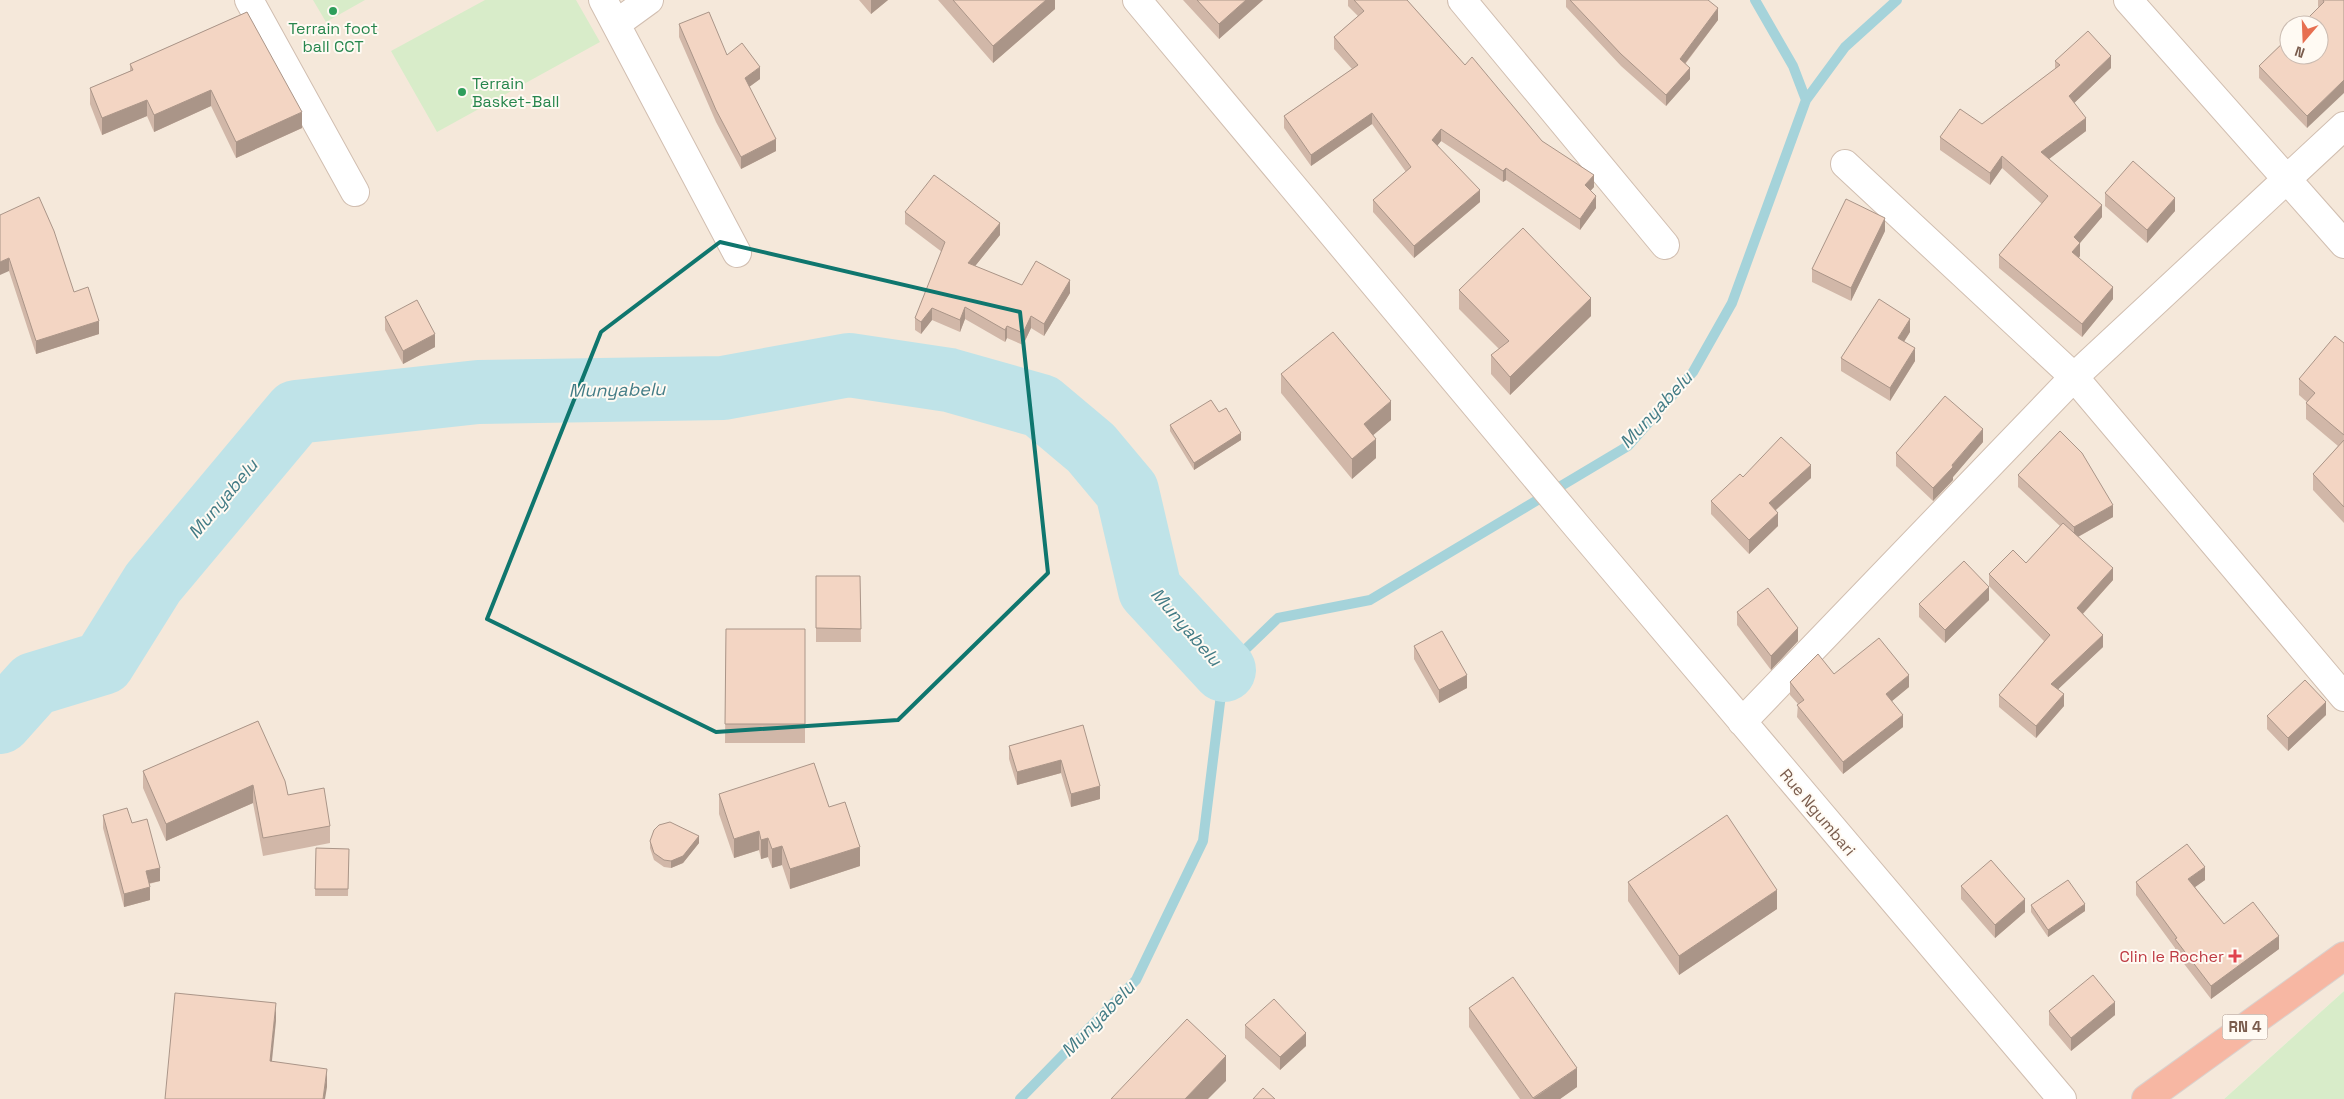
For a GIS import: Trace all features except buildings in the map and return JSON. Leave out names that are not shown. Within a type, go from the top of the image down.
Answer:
[{"type":"highway","name":"RN 4","points":[[2146,1099],[2344,956]]},
{"type":"street","points":[[249,0],[356,192]]},
{"type":"street","points":[[603,0],[737,253]]},
{"type":"street","points":[[616,24],[649,0]]},
{"type":"street","name":"Rue Ngumbari","points":[[1137,0],[1538,477],[1575,524],[2062,1099]]},
{"type":"street","points":[[1462,0],[1665,245]]},
{"type":"street","points":[[2128,0],[2287,177],[2344,244]]},
{"type":"street","points":[[1742,722],[2074,377],[2344,126]]},
{"type":"street","points":[[1845,164],[2074,377],[2344,697]]},
{"type":"highlighted area","points":[[720,242],[1020,312],[1048,573],[898,720],[716,732],[487,619],[601,332]]},
{"type":"shaded area","points":[[0,0],[2344,0],[2344,991],[2224,1099],[0,1099]]},
{"type":"green space","name":"Terrain foot ball CCT","points":[[313,0],[365,0],[326,22]]},
{"type":"green space","name":"Terrain Basket-Ball","points":[[485,0],[576,0],[600,42],[437,132],[391,51]]},
{"type":"green space","points":[[2344,991],[2344,1099],[2224,1099]]},
{"type":"waterway","points":[[1755,0],[1793,66],[1806,100]]},
{"type":"waterway","name":"Munyabelu","points":[[1020,1099],[1136,980],[1203,841],[1224,670],[1278,618],[1370,600],[1628,446],[1693,372],[1732,303],[1806,100],[1845,47],[1897,0]]},
{"type":"waterway","name":"Munyabelu","points":[[0,722],[34,684],[103,663],[153,583],[296,412],[478,392],[723,388],[849,365],[949,380],[1041,406],[1091,448],[1127,491],[1150,590],[1224,670]]},
{"type":"place","name":"Terrain foot ball CCT","points":[[333,11]]},
{"type":"place","name":"Terrain Basket-Ball","points":[[462,92]]},
{"type":"place","name":"Clin le Rocher","points":[[2235,956]]}]
